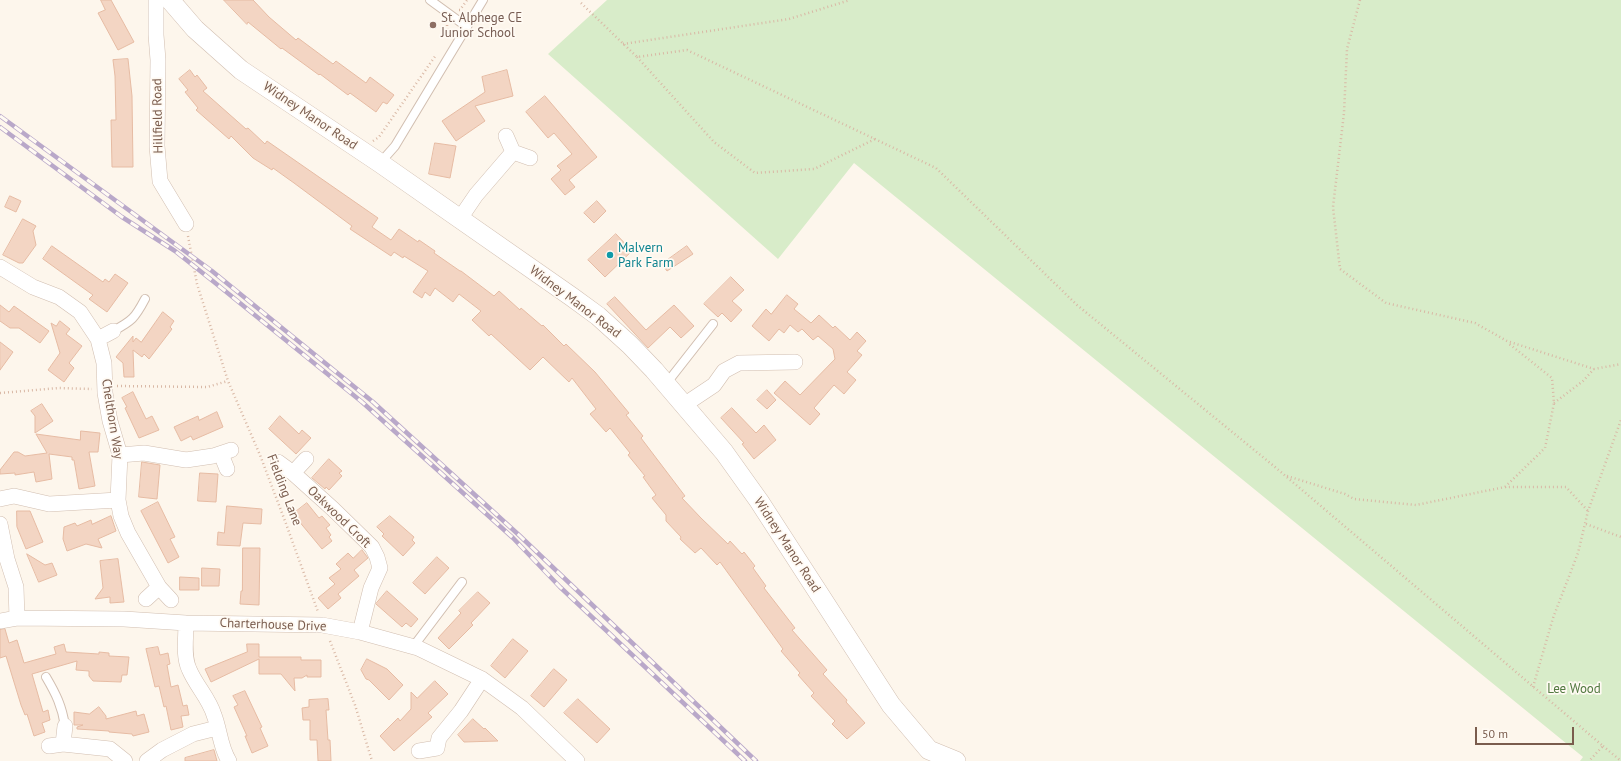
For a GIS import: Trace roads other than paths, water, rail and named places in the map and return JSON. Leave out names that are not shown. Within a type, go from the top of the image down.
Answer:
[{"type":"street","name":"Hillfield Road","points":[[156,0],[158,60],[157,146],[160,181],[186,224]]},
{"type":"street","name":"Widney Manor Road","points":[[170,0],[195,29],[241,70],[380,163],[598,316],[630,345],[666,384],[724,452],[759,501],[891,705],[929,750],[956,761]]},
{"type":"street","points":[[506,136],[512,152]]},
{"type":"street","points":[[512,152],[530,158]]},
{"type":"street","points":[[460,220],[476,196],[512,152]]},
{"type":"street","name":"Chelthorn Way","points":[[0,267],[33,287],[59,297],[80,312],[98,339],[104,363],[105,394],[110,421],[120,455],[118,500],[128,533],[159,587],[172,600]]},
{"type":"street","points":[[98,339],[113,331]]},
{"type":"street","points":[[684,405],[714,385],[724,371],[739,362],[795,362]]},
{"type":"street","points":[[120,455],[144,453],[186,460],[226,452],[227,469]]},
{"type":"street","points":[[293,473],[306,459]]},
{"type":"street","name":"Oakwood Croft","points":[[278,462],[293,473],[333,509],[372,547],[377,557],[380,568],[370,588],[360,632]]},
{"type":"street","points":[[0,499],[14,496],[49,504],[118,500]]},
{"type":"street","points":[[0,524],[7,559],[16,587],[17,618]]},
{"type":"street","points":[[146,599],[159,587]]},
{"type":"street","name":"Charterhouse Drive","points":[[0,621],[17,618],[124,619],[186,623],[322,625],[360,632],[413,647],[482,679],[522,708],[577,761]]},
{"type":"street","points":[[186,623],[186,652],[188,668],[210,702],[224,754],[229,761]]},
{"type":"street","points":[[418,751],[439,754],[439,738],[461,711],[482,679]]},
{"type":"street","points":[[65,726],[56,745],[110,749],[125,761]]},
{"type":"street","points":[[147,761],[162,750],[193,734],[218,728]]},
{"type":"lane","points":[[430,0],[467,27]]},
{"type":"lane","points":[[380,163],[394,146],[483,0]]},
{"type":"lane","points":[[113,331],[129,323],[137,314],[145,299]]},
{"type":"lane","points":[[666,384],[713,324]]},
{"type":"lane","points":[[413,647],[462,582]]},
{"type":"lane","points":[[46,677],[58,698],[62,709],[65,726]]},
{"type":"railway","points":[[0,116],[212,271],[373,402],[520,536],[756,761]]},
{"type":"railway","points":[[0,127],[122,217],[175,251],[362,402],[513,538],[560,587],[745,761]]},
{"type":"place","name":"St. Alphege CE Junior School","points":[[433,25]]},
{"type":"place","name":"Malvern Park Farm","points":[[610,255]]},
{"type":"park label","name":"Lee Wood","points":[[1574,689]]}]
